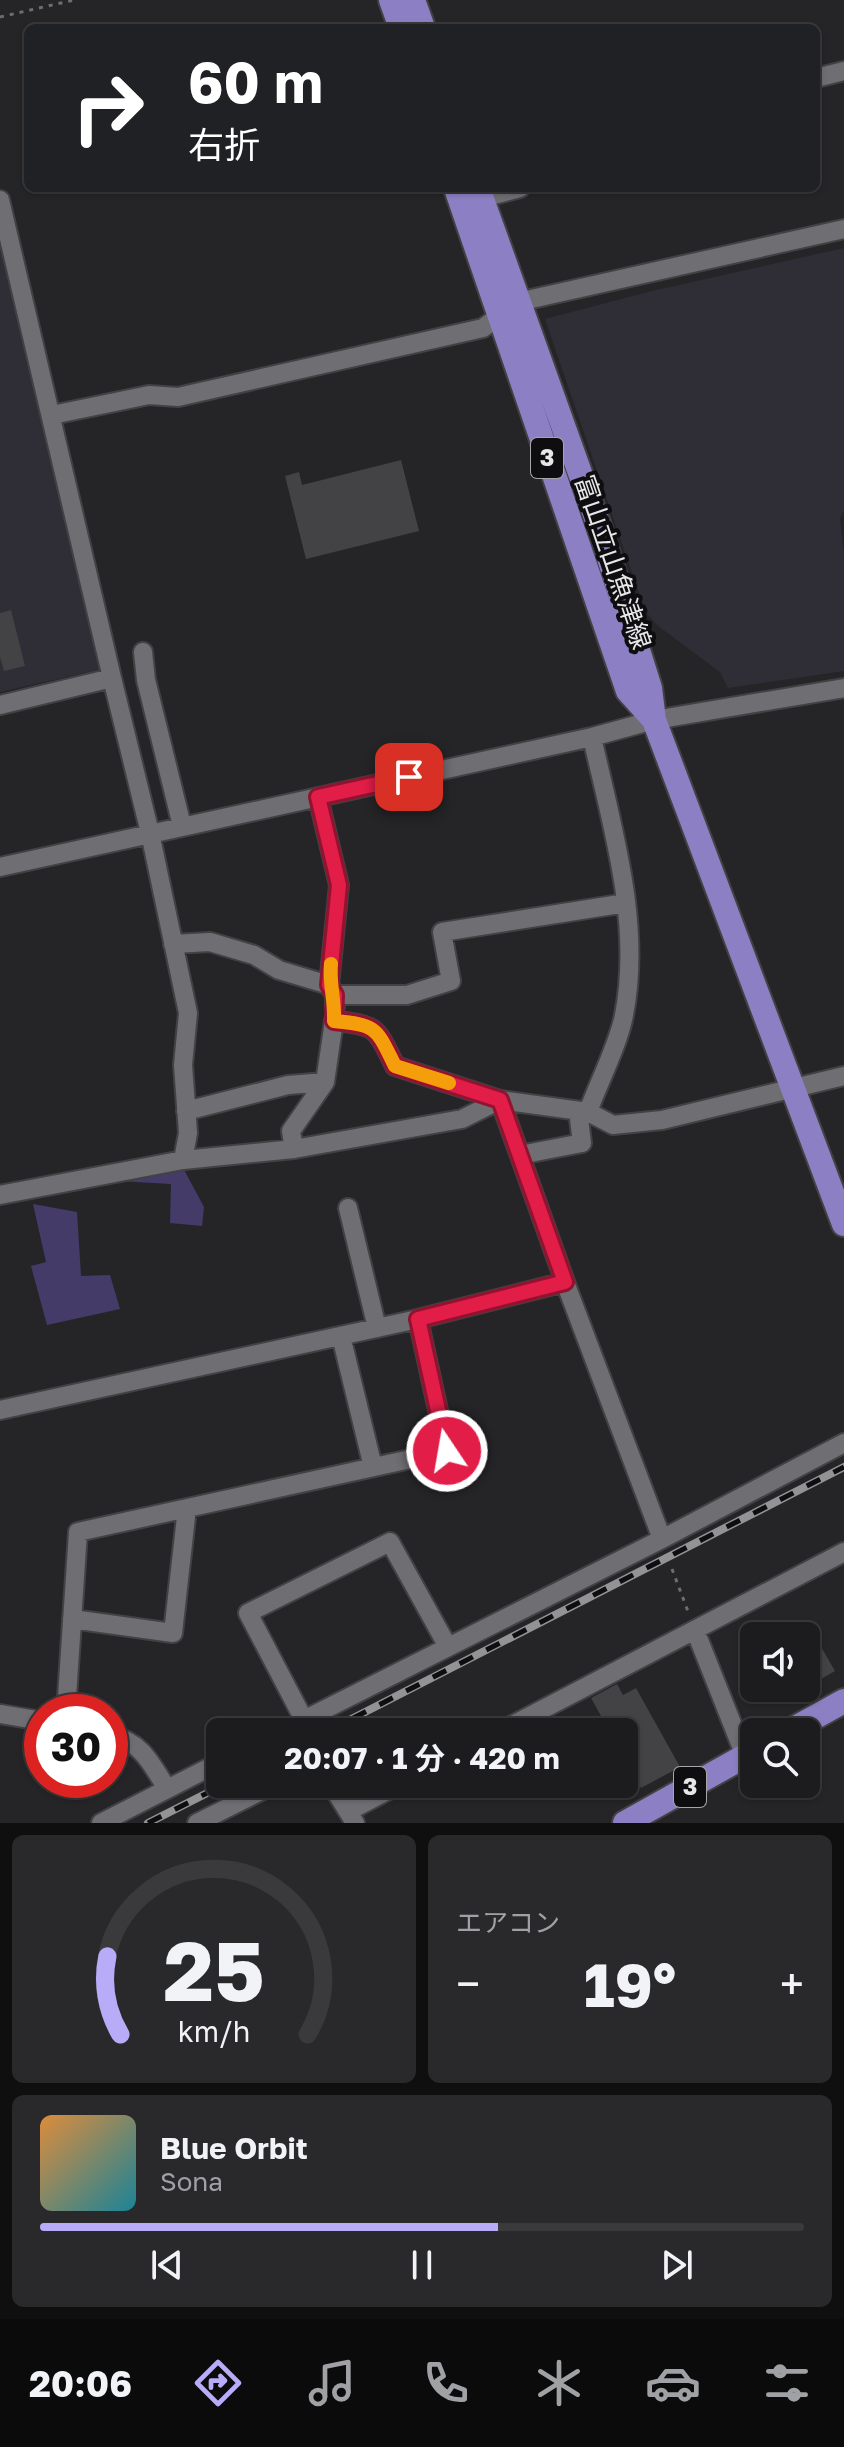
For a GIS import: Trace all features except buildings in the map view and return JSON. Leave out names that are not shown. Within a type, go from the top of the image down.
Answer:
[{"type":"main road","points":[[391,0],[400,24]]},
{"type":"main road","points":[[413,0],[422,24]]},
{"type":"main road","name":"富山立山魚津線","points":[[458,192],[599,526],[650,688],[654,720],[844,1224]]},
{"type":"main road","name":"富山立山魚津線","points":[[480,193],[509,309]]},
{"type":"main road","points":[[813,1718],[844,1701]]},
{"type":"main road","name":"3","points":[[625,1823],[740,1759]]},
{"type":"street","points":[[820,77],[844,71]]},
{"type":"street","points":[[0,200],[150,833],[188,1013],[183,1065],[188,1133],[183,1160]]},
{"type":"street","points":[[52,415],[149,395],[178,397],[483,328],[509,309],[844,229]]},
{"type":"street","points":[[143,652],[146,680],[182,826]]},
{"type":"street","points":[[0,705],[112,678]]},
{"type":"street","points":[[0,867],[592,737],[654,720],[844,688]]},
{"type":"street","points":[[520,1155],[582,1143],[583,1112],[624,1016],[629,957],[624,882],[592,737]]},
{"type":"street","points":[[294,1149],[291,1131],[325,1082],[334,1021],[332,990],[339,885],[318,797]]},
{"type":"street","points":[[173,944],[210,942],[254,955],[279,970],[332,990],[407,995],[451,981],[442,932],[626,903]]},
{"type":"street","points":[[334,1021],[364,1024],[378,1031],[395,1066],[500,1100],[583,1112],[613,1125],[662,1120],[844,1076]]},
{"type":"street","points":[[186,1111],[288,1085],[325,1082]]},
{"type":"street","points":[[0,1195],[183,1160],[294,1149],[462,1119],[500,1100]]},
{"type":"street","points":[[500,1100],[662,1539]]},
{"type":"street","points":[[348,1208],[377,1328]]},
{"type":"street","points":[[0,1410],[418,1319],[565,1282]]},
{"type":"street","points":[[67,1694],[78,1532],[447,1451],[418,1319]]},
{"type":"street","points":[[341,1336],[373,1467]]},
{"type":"street","points":[[308,1718],[844,1443]]},
{"type":"street","points":[[72,1619],[173,1633],[187,1508]]},
{"type":"street","points":[[303,1718],[248,1613],[390,1542],[448,1647]]},
{"type":"street","points":[[526,1718],[844,1552]]},
{"type":"street","points":[[695,1630],[740,1731]]},
{"type":"street","points":[[0,1714],[24,1718]]},
{"type":"street","points":[[128,1739],[145,1752],[167,1789]]},
{"type":"street","points":[[101,1823],[206,1769]]},
{"type":"street","points":[[197,1823],[247,1798]]},
{"type":"street","points":[[340,1798],[352,1817],[380,1798]]},
{"type":"path","points":[[0,17],[74,0]]},
{"type":"path","points":[[672,1569],[695,1630]]},
{"type":"shaded area","points":[[0,226],[102,669],[0,692]]},
{"type":"shaded area","points":[[844,248],[844,511],[840,518],[844,556],[844,671],[728,688],[720,672],[658,626],[645,611],[545,319],[652,291]]},
{"type":"shaded area","points":[[182,1166],[204,1207],[202,1226],[170,1223],[171,1184],[118,1181]]},
{"type":"shaded area","points":[[33,1204],[77,1212],[81,1276],[110,1275],[120,1309],[47,1325],[31,1266],[46,1262]]},
{"type":"railway","points":[[353,1718],[844,1467]]},
{"type":"railway","points":[[148,1823],[206,1794]]},
{"type":"slow traffic","points":[[331,964],[329,985],[335,995],[334,1021],[364,1024],[378,1031],[395,1066],[449,1083]]},
{"type":"route","points":[[409,777],[318,797],[339,885],[329,985],[335,995],[334,1021],[364,1024],[378,1031],[395,1066],[500,1100],[565,1282],[418,1319],[447,1451]]}]
